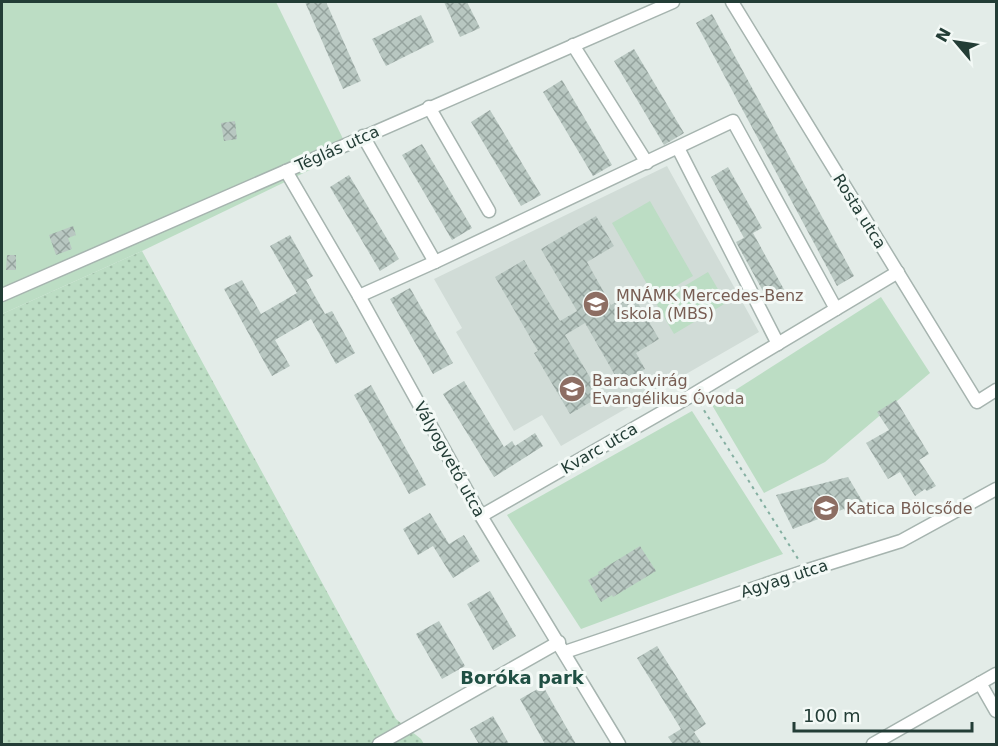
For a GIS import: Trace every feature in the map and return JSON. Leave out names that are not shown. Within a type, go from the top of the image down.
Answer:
[{"type":"street","name":"Téglás utca","points":[[2,294],[673,2]]},
{"type":"street","name":"Rosta utca","points":[[732,2],[977,402],[996,390]]},
{"type":"street","points":[[573,45],[646,163]]},
{"type":"street","points":[[429,107],[489,211]]},
{"type":"street","points":[[358,296],[733,121],[836,309]]},
{"type":"street","points":[[363,136],[435,262]]},
{"type":"street","points":[[678,148],[778,344]]},
{"type":"street","name":"Vályogvető utca","points":[[286,171],[481,516],[619,744]]},
{"type":"street","name":"Kvarc utca","points":[[481,516],[694,394],[898,272]]},
{"type":"street","name":"Agyag utca","points":[[379,744],[562,647],[901,541],[996,489]]},
{"type":"street","points":[[873,744],[996,674]]},
{"type":"street","points":[[980,683],[996,711]]},
{"type":"path","points":[[694,394],[805,571]]},
{"type":"shaded area","name":"MNÁMK Mercedes-Benz Iskola (MBS)","points":[[667,166],[759,332],[561,446],[542,415],[514,431],[456,332],[462,328],[434,279]]},
{"type":"green space","points":[[2,2],[276,2],[349,151],[142,251],[2,314]]},
{"type":"green space","points":[[650,201],[693,276],[655,298],[612,223]]},
{"type":"green space","points":[[142,251],[396,719],[424,744],[2,744],[2,314]]},
{"type":"green space","points":[[708,272],[726,303],[674,334],[656,303]]},
{"type":"green space","points":[[881,297],[930,373],[825,462],[764,493],[712,405]]},
{"type":"green space","points":[[692,411],[783,554],[581,629],[507,515]]},
{"type":"building","points":[[305,2],[326,2],[361,81],[343,89]]},
{"type":"building","points":[[444,2],[467,2],[480,28],[460,37]]},
{"type":"building","points":[[712,14],[854,276],[837,286],[696,23]]},
{"type":"building","points":[[421,15],[434,42],[386,66],[372,39]]},
{"type":"building","points":[[634,49],[684,133],[664,145],[614,61]]},
{"type":"building","points":[[562,80],[612,165],[593,176],[543,92]]},
{"type":"building","points":[[490,110],[541,195],[521,206],[471,122]]},
{"type":"building","points":[[235,121],[237,139],[224,141],[221,123]]},
{"type":"building","points":[[422,144],[472,228],[452,240],[402,155]]},
{"type":"building","points":[[728,167],[762,228],[753,233],[787,295],[770,304],[736,242],[744,238],[711,177]]},
{"type":"building","points":[[349,175],[399,259],[380,271],[330,187]]},
{"type":"building","points":[[596,216],[614,246],[587,262],[611,305],[632,293],[659,339],[636,353],[645,369],[620,384],[585,323],[565,335],[601,396],[570,414],[534,353],[538,351],[495,277],[524,260],[560,321],[577,311],[541,249]]},
{"type":"building","points":[[73,226],[76,235],[68,238],[72,249],[56,255],[49,235]]},
{"type":"building","points":[[290,235],[313,276],[306,280],[325,314],[332,311],[355,353],[336,364],[311,319],[275,340],[290,366],[272,376],[224,289],[242,280],[261,314],[297,293],[270,246]]},
{"type":"building","points":[[7,255],[16,255],[16,270],[6,270]]},
{"type":"building","points":[[410,288],[453,363],[433,374],[390,299]]},
{"type":"building","points":[[464,381],[504,447],[512,441],[515,446],[535,433],[543,446],[494,477],[443,394]]},
{"type":"building","points":[[371,385],[426,485],[409,494],[354,395]]},
{"type":"building","points":[[896,400],[929,454],[919,460],[936,486],[927,491],[925,489],[915,496],[900,472],[888,479],[866,443],[889,430],[877,412]]},
{"type":"building","points":[[848,477],[867,509],[848,517],[844,509],[793,529],[776,495]]},
{"type":"building","points":[[430,513],[449,544],[464,535],[480,561],[453,578],[433,546],[418,555],[403,529]]},
{"type":"building","points":[[640,546],[656,571],[601,602],[588,580]]},
{"type":"building","points":[[490,591],[516,636],[493,650],[467,604]]},
{"type":"building","points":[[439,621],[465,666],[442,679],[416,634]]},
{"type":"building","points":[[657,646],[706,724],[694,732],[702,744],[673,744],[668,737],[681,729],[637,658]]},
{"type":"building","points":[[543,686],[576,744],[545,744],[520,699]]},
{"type":"building","points":[[493,716],[509,744],[479,744],[470,729]]},
{"type":"place","name":"MNÁMK Mercedes-Benz Iskola (MBS)","points":[[596,304]]},
{"type":"place","name":"Barackvirág Evangélikus Óvoda","points":[[572,389]]},
{"type":"place","name":"Katica Bölcsőde","points":[[826,508]]},
{"type":"district","name":"Boróka park","points":[[522,678]]}]
